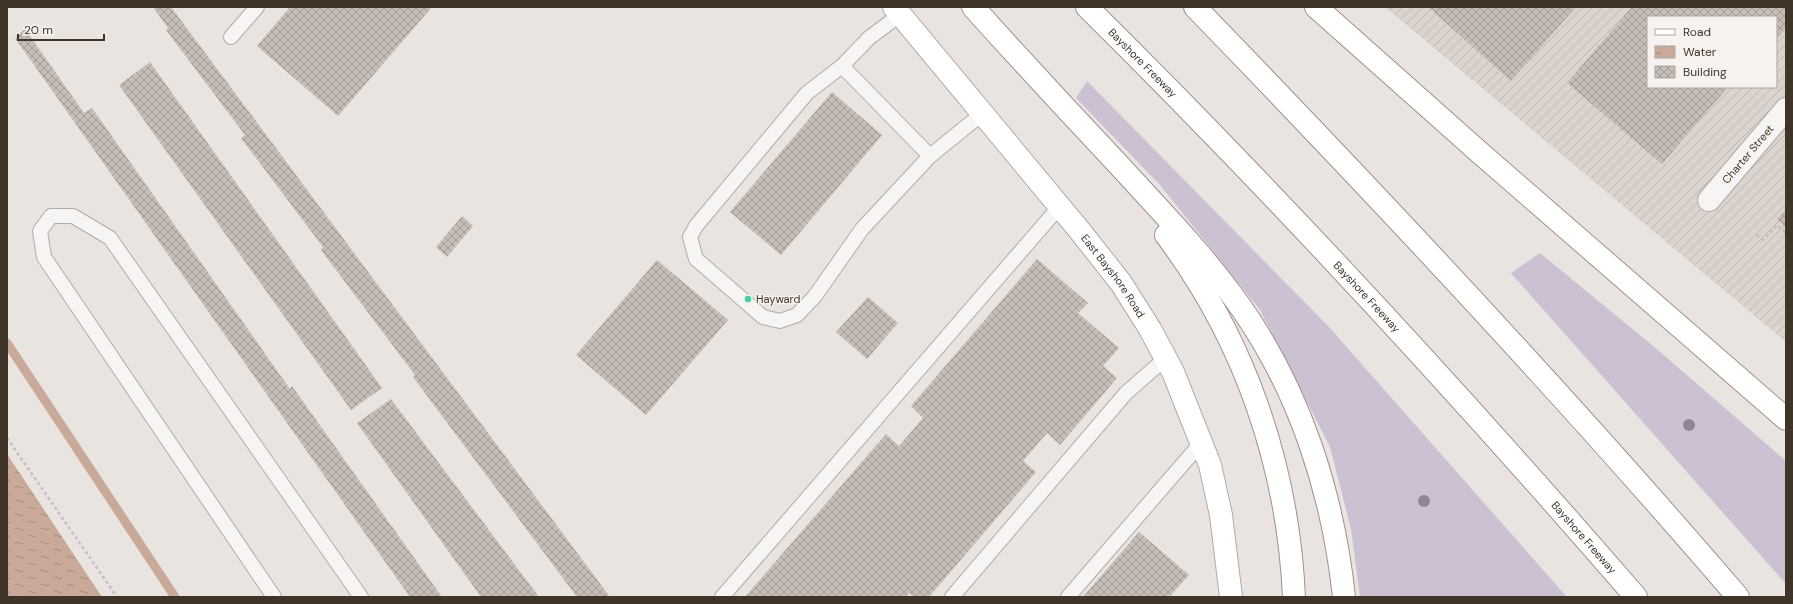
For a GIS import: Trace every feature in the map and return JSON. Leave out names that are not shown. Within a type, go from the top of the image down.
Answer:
[{"type":"main road","points":[[973,7],[1178,228],[1212,269],[1241,308],[1268,352],[1305,431],[1322,480],[1332,523],[1344,597]]},
{"type":"main road","name":"Bayshore Freeway","points":[[1087,7],[1221,143],[1350,279],[1479,419],[1636,597]]},
{"type":"main road","points":[[1195,7],[1412,232],[1539,370],[1738,597]]},
{"type":"main road","points":[[1316,7],[1479,152],[1786,419]]},
{"type":"main road","name":"East Bayshore Road","points":[[898,11],[1060,206],[1121,283],[1166,358],[1210,465],[1221,515],[1231,597]]},
{"type":"main road","points":[[1029,69],[1167,236],[1198,279],[1219,316],[1241,362],[1258,404],[1271,451],[1281,493],[1288,537],[1294,597]]},
{"type":"street","name":"Charter Street","points":[[1709,200],[1786,108]]},
{"type":"lane","points":[[231,37],[257,7]]},
{"type":"lane","points":[[898,11],[842,66],[807,93],[696,226],[690,237],[696,259],[763,317],[780,321],[797,315],[815,296],[862,229],[930,156],[983,113]]},
{"type":"lane","points":[[842,66],[930,156]]},
{"type":"lane","points":[[722,597],[1060,206]]},
{"type":"lane","points":[[274,597],[44,257],[40,231],[51,216],[72,216],[110,238],[362,597]]},
{"type":"lane","points":[[952,597],[1126,393],[1166,358]]},
{"type":"lane","points":[[1068,597],[1201,443]]},
{"type":"path","points":[[1757,235],[1763,240],[1777,225],[1786,233]]},
{"type":"path","points":[[7,438],[117,597]]},
{"type":"shaded area","points":[[1385,7],[1786,7],[1786,342]]},
{"type":"shaded area","points":[[1087,81],[1329,327],[1567,597],[1360,597],[1351,529],[1330,447],[1260,310],[1160,185],[1076,98]]},
{"type":"shaded area","points":[[1540,253],[1658,350],[1786,461],[1786,584],[1511,273]]},
{"type":"water","points":[[7,454],[102,597],[7,597]]},
{"type":"building","points":[[153,7],[171,7],[610,597],[577,597],[413,377],[415,375],[321,250],[323,247],[241,138],[245,135],[166,30],[168,28]]},
{"type":"building","points":[[290,7],[432,7],[338,116],[257,46]]},
{"type":"building","points":[[1428,7],[1576,7],[1511,81]]},
{"type":"building","points":[[1632,7],[1786,7],[1786,28],[1777,39],[1777,16],[1647,16],[1647,88],[1727,88],[1662,164],[1567,83]]},
{"type":"building","points":[[25,29],[84,113],[92,108],[290,389],[292,386],[442,597],[410,597],[15,38]]},
{"type":"building","points":[[150,62],[382,388],[351,410],[119,85]]},
{"type":"building","points":[[832,92],[882,135],[781,255],[730,212]]},
{"type":"building","points":[[1786,209],[1786,227],[1777,219]]},
{"type":"building","points":[[462,216],[473,226],[447,257],[436,247]]},
{"type":"building","points":[[1037,259],[1088,303],[1078,313],[1119,348],[1103,366],[1117,378],[1060,445],[1047,433],[1023,461],[1036,472],[929,597],[914,597],[909,593],[906,597],[745,597],[886,434],[899,446],[923,418],[911,406]]},
{"type":"building","points":[[657,260],[728,320],[646,415],[576,355]]},
{"type":"building","points":[[868,297],[898,323],[867,359],[836,332]]},
{"type":"building","points":[[391,399],[539,597],[481,597],[357,423]]},
{"type":"building","points":[[1139,532],[1189,575],[1170,596],[1168,595],[1166,597],[1083,597]]},
{"type":"waterway","points":[[7,343],[175,597]]},
{"type":"place","name":"Hayward","points":[[748,299]]}]
